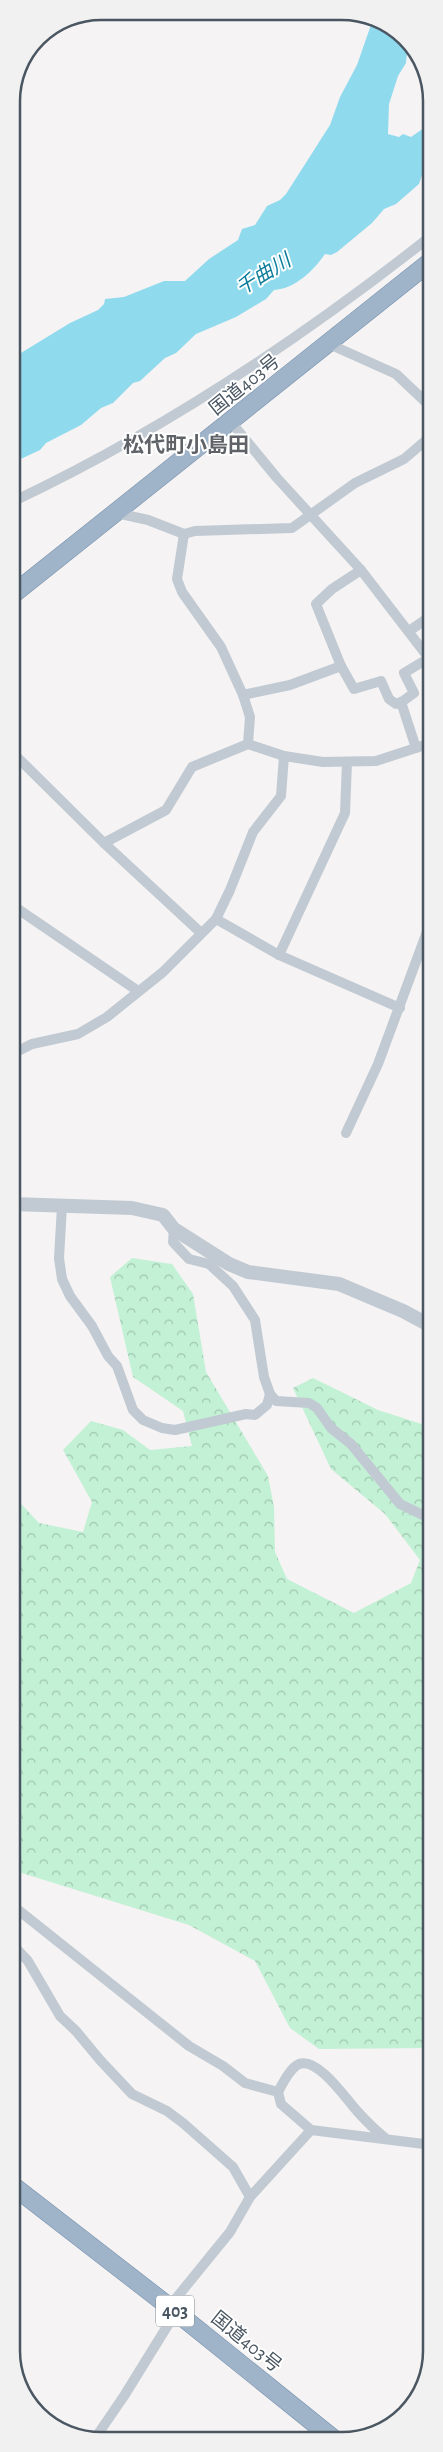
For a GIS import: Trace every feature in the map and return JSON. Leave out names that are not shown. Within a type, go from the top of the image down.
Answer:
[{"type":"highway","name":"国道403号","points":[[20,589],[423,268]]},
{"type":"highway","name":"国道403号","points":[[20,2191],[173,2309],[325,2432]]},
{"type":"street","points":[[20,498],[78,471],[195,402],[344,302],[423,242]]},
{"type":"street","points":[[329,344],[396,374],[423,399]]},
{"type":"street","points":[[231,422],[277,478],[312,514],[361,570],[423,650]]},
{"type":"street","points":[[116,513],[148,520],[184,534],[195,531],[292,528],[355,483],[404,459],[423,443]]},
{"type":"street","points":[[184,534],[177,568],[177,579],[182,592],[221,647],[243,695],[250,717],[248,744]]},
{"type":"street","points":[[361,570],[332,589],[316,604],[341,666],[354,689],[381,681],[389,699],[396,704],[414,693],[404,673],[423,664]]},
{"type":"street","points":[[409,631],[423,621]]},
{"type":"street","points":[[243,695],[290,685],[341,666]]},
{"type":"street","points":[[401,702],[416,748]]},
{"type":"street","points":[[104,843],[166,810],[192,767],[248,744],[284,756],[323,762],[376,761],[423,746]]},
{"type":"street","points":[[20,1050],[32,1044],[78,1034],[107,1017],[163,972],[200,932],[216,918],[254,832],[281,796],[284,756]]},
{"type":"street","points":[[20,760],[104,843],[200,932]]},
{"type":"street","points":[[279,955],[345,813],[348,762]]},
{"type":"street","points":[[20,910],[138,991]]},
{"type":"street","points":[[216,918],[279,955],[400,1008]]},
{"type":"street","points":[[346,1133],[378,1064],[423,944]]},
{"type":"street","points":[[20,1204],[132,1208],[163,1215],[174,1228],[229,1264],[248,1272],[339,1284],[403,1311],[423,1322]]},
{"type":"street","points":[[62,1206],[60,1258],[62,1280],[70,1296],[92,1326],[108,1356],[117,1366],[133,1410],[143,1420],[162,1428],[174,1430],[246,1414],[255,1415],[267,1405],[270,1394]]},
{"type":"street","points":[[174,1228],[172,1242],[189,1259],[209,1264],[233,1286],[256,1320],[264,1377],[270,1394],[276,1401],[309,1403],[317,1408],[331,1428],[351,1444],[400,1504],[423,1515]]},
{"type":"street","points":[[20,1911],[190,2046],[245,2082],[278,2092]]},
{"type":"street","points":[[20,1952],[28,1961],[60,2016],[76,2031],[100,2060],[132,2094],[167,2112],[183,2123],[233,2167],[250,2197]]},
{"type":"street","points":[[386,2139],[346,2100],[340,2089],[312,2064],[306,2063],[295,2067],[278,2092],[281,2104],[311,2130],[423,2144]]},
{"type":"street","points":[[100,2432],[173,2309],[230,2232],[250,2197],[311,2130]]},
{"type":"green space","points":[[132,1258],[172,1264],[193,1294],[206,1372],[268,1476],[274,1507],[275,1552],[287,1579],[354,1613],[411,1583],[420,1560],[385,1514],[331,1469],[293,1388],[313,1378],[378,1410],[423,1424],[423,2048],[319,2049],[290,2028],[255,1961],[189,1925],[20,1872],[20,1503],[39,1523],[83,1532],[92,1502],[63,1450],[91,1421],[123,1430],[150,1450],[192,1446],[183,1411],[133,1377],[110,1277]]},
{"type":"water","name":"千曲川","points":[[371,25],[391,37],[407,53],[406,63],[398,76],[389,104],[388,134],[399,137],[403,134],[411,137],[423,129],[423,172],[419,184],[396,204],[384,209],[372,223],[337,252],[331,255],[325,254],[303,278],[282,289],[274,290],[266,299],[236,317],[196,334],[176,353],[165,358],[140,381],[133,383],[113,403],[101,408],[81,425],[46,443],[40,450],[20,459],[20,354],[70,323],[98,310],[104,304],[105,299],[124,297],[164,281],[185,281],[209,259],[238,240],[242,229],[255,225],[267,206],[280,200],[286,194],[330,125],[340,97],[357,65]]},
{"type":"district","name":"松代町小島田","points":[[186,445]]}]
